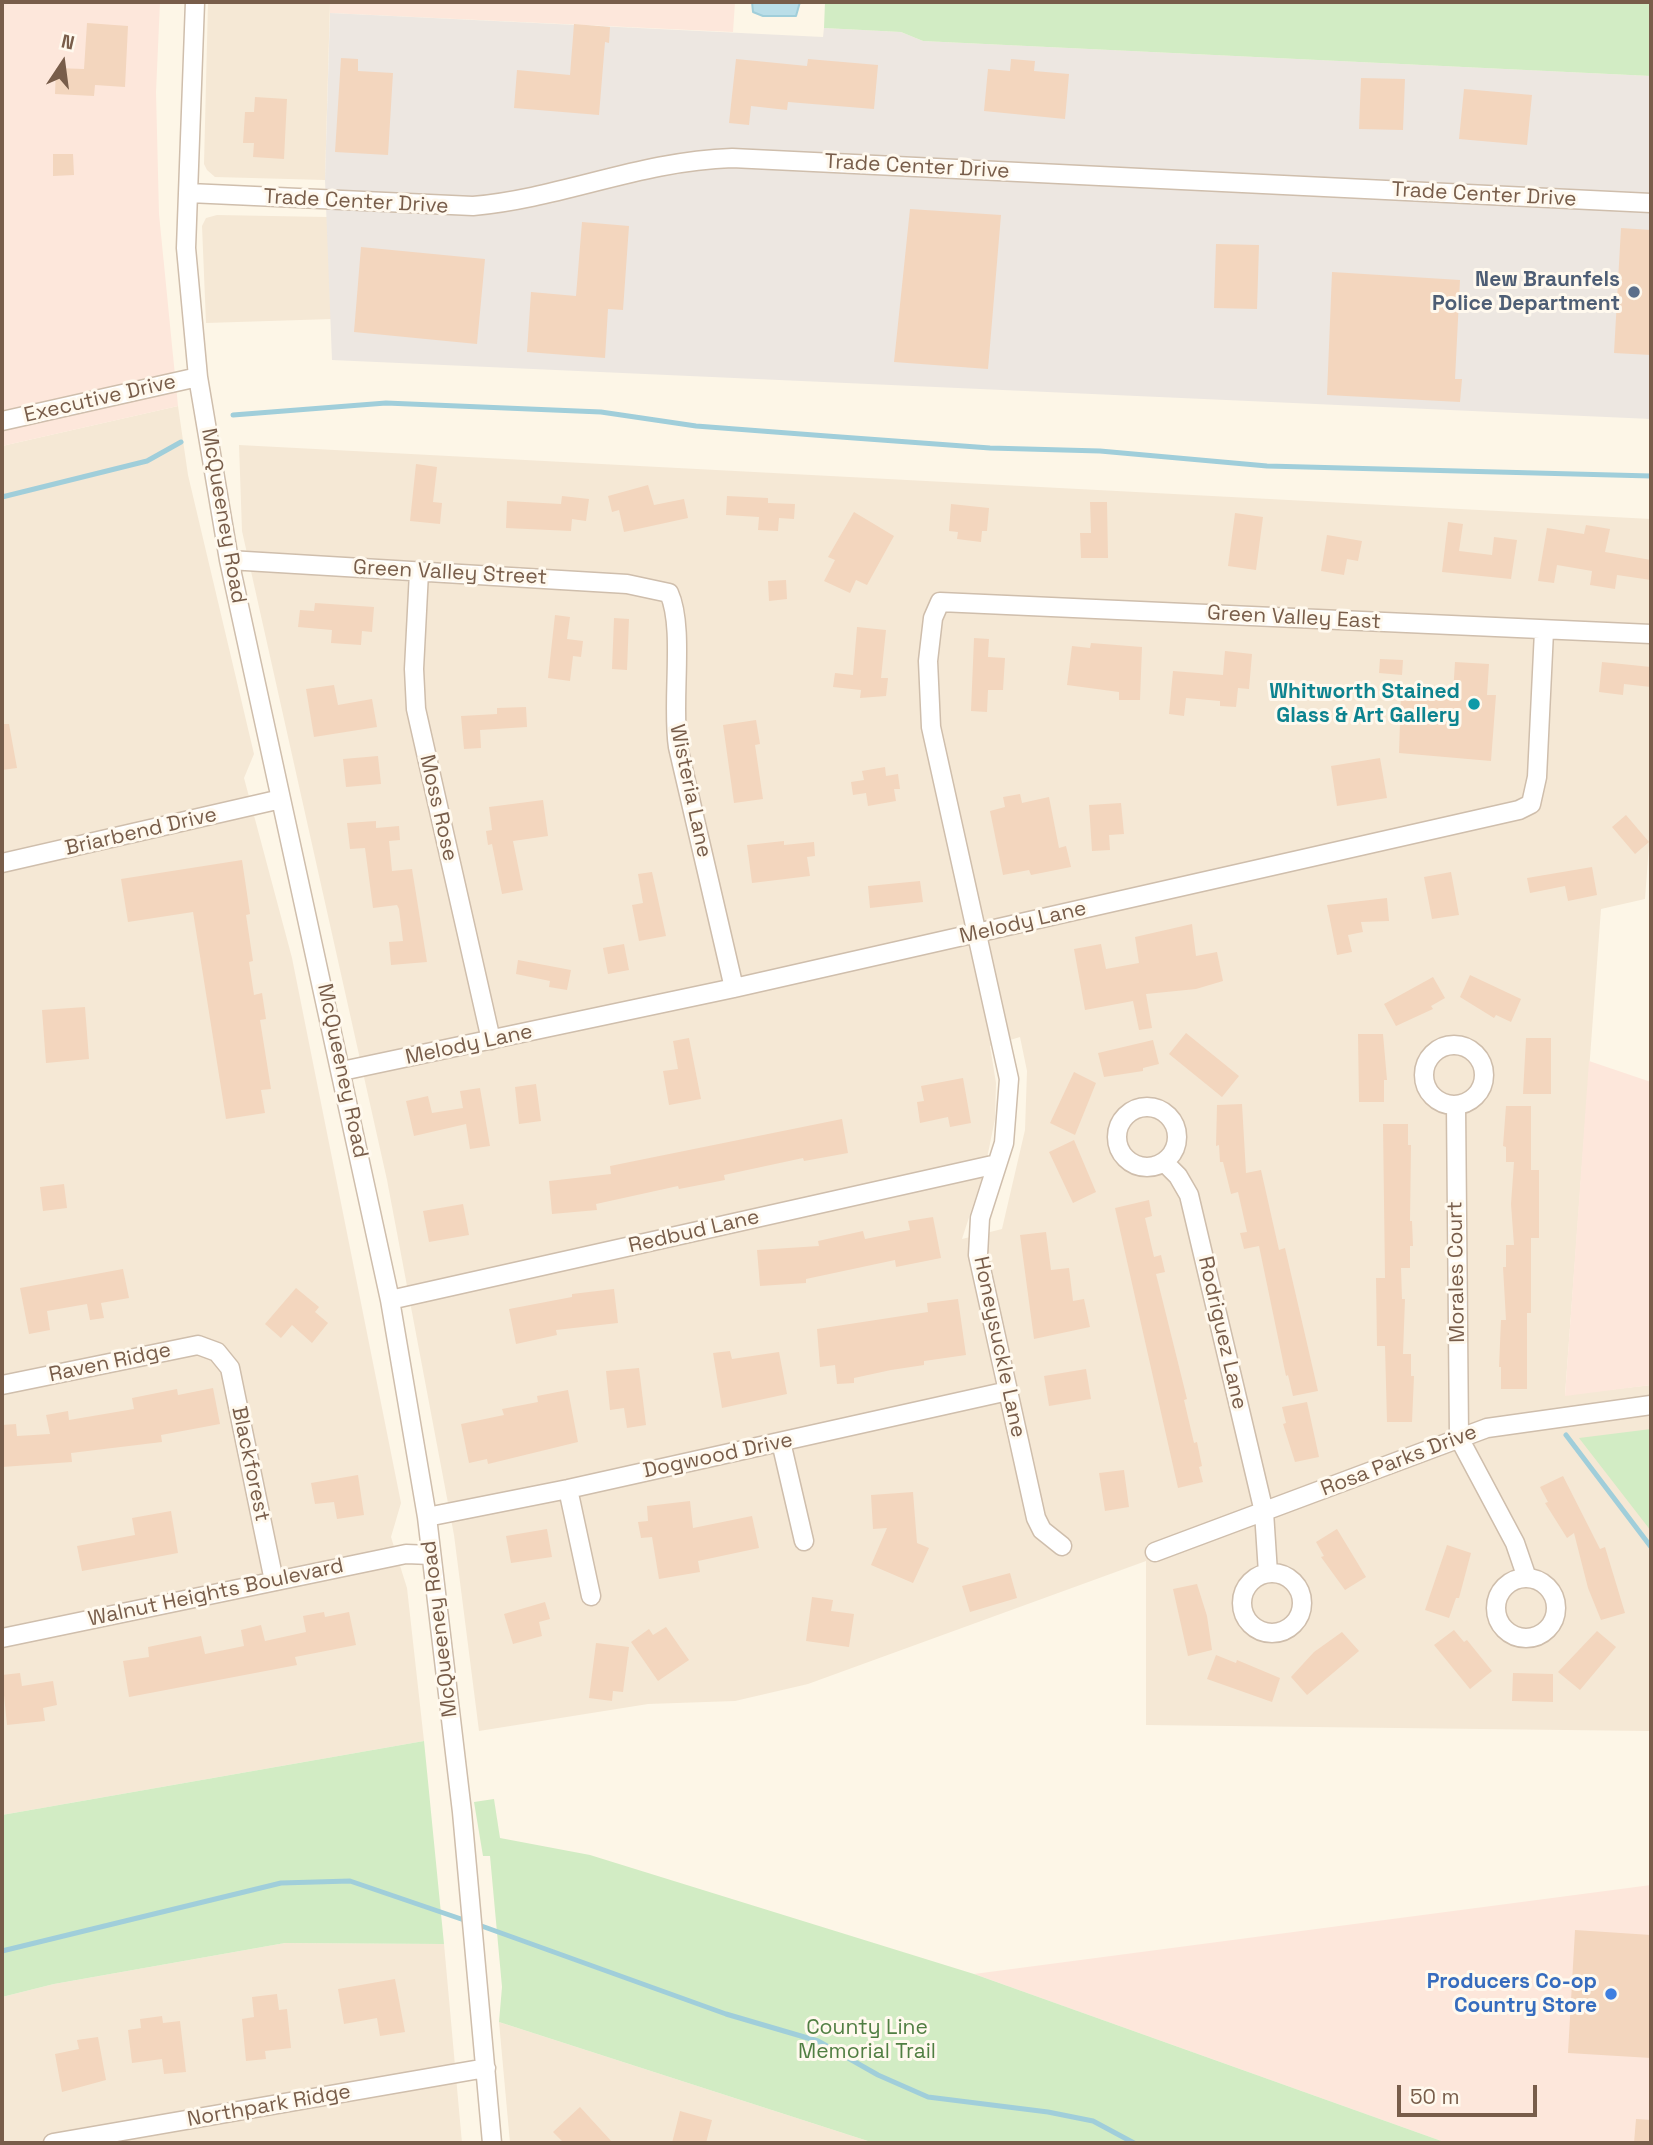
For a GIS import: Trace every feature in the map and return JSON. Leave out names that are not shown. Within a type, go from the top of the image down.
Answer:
[{"type":"street","name":"McQueeney Road","points":[[195,2],[186,248],[198,377],[229,560],[390,1300],[427,1517],[462,1812],[492,2143]]},
{"type":"street","name":"Trade Center Drive","points":[[188,193],[473,206],[508,202],[666,163],[732,158],[1651,203]]},
{"type":"street","name":"Executive Drive","points":[[2,421],[198,377]]},
{"type":"street","name":"Green Valley Street","points":[[229,560],[627,584],[669,593]]},
{"type":"street","name":"Moss Rose","points":[[419,572],[414,669],[416,709],[491,1040]]},
{"type":"street","name":"Wisteria Lane","points":[[669,593],[676,617],[674,708],[678,747],[734,988]]},
{"type":"street","name":"Green Valley East","points":[[939,603],[984,602],[1544,631],[1651,634]]},
{"type":"street","name":"Honeysuckle Lane","points":[[939,603],[933,618],[928,671],[931,727],[1009,1079],[1008,1116],[980,1218],[977,1245],[1036,1518],[1042,1530],[1062,1546]]},
{"type":"street","name":"Melody Lane","points":[[342,1071],[734,988],[1519,810],[1531,804],[1537,777],[1544,631]]},
{"type":"street","name":"Briarbend Drive","points":[[2,863],[281,799]]},
{"type":"street","name":"Morales Court","points":[[1455,1105],[1459,1438]]},
{"type":"street","name":"Rodriguez Lane","points":[[1164,1162],[1178,1176],[1189,1195],[1264,1512],[1268,1573]]},
{"type":"street","name":"Redbud Lane","points":[[390,1300],[997,1164]]},
{"type":"street","name":"Raven Ridge","points":[[2,1385],[198,1345],[217,1352]]},
{"type":"street","name":"Blackforest","points":[[217,1352],[230,1368],[274,1581]]},
{"type":"street","name":"Dogwood Drive","points":[[427,1517],[568,1489],[1008,1391]]},
{"type":"street","name":"Rosa Parks Drive","points":[[1155,1552],[1497,1425],[1651,1405]]},
{"type":"street","points":[[1459,1438],[1515,1543],[1527,1578]]},
{"type":"street","points":[[780,1442],[804,1541]]},
{"type":"street","points":[[568,1489],[591,1595]]},
{"type":"street","name":"Walnut Heights Boulevard","points":[[2,1638],[406,1554],[432,1556]]},
{"type":"street","name":"Northpark Ridge","points":[[53,2143],[486,2068]]},
{"type":"shaded area","points":[[2,2],[160,2],[156,92],[159,214],[178,406],[2,446]]},
{"type":"shaded area","points":[[208,2],[330,2],[325,180],[215,177],[207,170],[204,164]]},
{"type":"shaded area","points":[[330,2],[735,2],[733,32],[330,13]]},
{"type":"shaded area","points":[[330,13],[823,37],[824,28],[901,32],[923,41],[1651,76],[1651,419],[332,360],[325,180]]},
{"type":"shaded area","points":[[217,215],[327,217],[332,319],[206,323],[202,226],[206,218]]},
{"type":"shaded area","points":[[178,406],[188,475],[254,754],[244,778],[292,958],[401,1503],[391,1537],[407,1588],[424,1741],[2,1815],[2,446]]},
{"type":"shaded area","points":[[239,445],[1651,519],[1651,818],[1645,899],[1601,909],[1565,1395],[1651,1385],[1650,1731],[1146,1725],[1146,1561],[808,1684],[735,1701],[648,1704],[479,1731],[454,1535],[387,1180],[242,531]],"holes":[[[1020,1037],[1027,1071],[1025,1130],[1002,1229],[962,1239],[985,1168],[995,1119],[996,1083],[990,1046]]]},
{"type":"shaded area","points":[[1589,1061],[1651,1082],[1651,1385],[1565,1396]]},
{"type":"shaded area","points":[[1651,1885],[1651,2143],[1447,2143],[974,1974]]},
{"type":"shaded area","points":[[285,1943],[444,1944],[462,2143],[2,2143],[2,1997],[54,1984]]},
{"type":"shaded area","points":[[499,2022],[874,2143],[510,2143]]},
{"type":"green space","points":[[825,2],[1651,2],[1651,76],[923,41],[901,32],[824,28]]},
{"type":"green space","points":[[1651,1429],[1651,1531],[1579,1438]]},
{"type":"green space","points":[[424,1741],[444,1944],[285,1943],[54,1984],[2,1997],[2,1815]]},
{"type":"green space","name":"County Line Memorial Trail","points":[[494,1799],[500,1838],[590,1855],[974,1974],[1447,2143],[874,2143],[499,2022],[502,1987],[490,1856],[483,1856],[474,1802]]},
{"type":"water","points":[[752,2],[800,2],[796,16],[763,16],[753,12]]},
{"type":"building","points":[[87,23],[128,26],[125,87],[95,85],[94,96],[55,94],[56,68],[84,69]]},
{"type":"building","points":[[574,24],[610,27],[609,43],[605,42],[599,115],[514,108],[517,70],[570,75]]},
{"type":"building","points":[[341,58],[358,59],[358,71],[393,73],[388,155],[335,152]]},
{"type":"building","points":[[736,59],[807,66],[808,59],[878,65],[874,109],[788,102],[787,110],[751,106],[749,125],[729,123]]},
{"type":"building","points":[[1011,59],[1035,61],[1034,71],[1069,74],[1065,119],[984,111],[988,69],[1010,71]]},
{"type":"building","points":[[1361,78],[1405,79],[1403,130],[1359,129]]},
{"type":"building","points":[[1464,89],[1532,95],[1527,145],[1459,139]]},
{"type":"building","points":[[255,97],[287,99],[284,159],[253,157],[254,143],[243,143],[245,112],[254,112]]},
{"type":"building","points":[[53,154],[73,154],[74,175],[53,176]]},
{"type":"building","points":[[910,209],[1001,215],[988,369],[894,362]]},
{"type":"building","points":[[582,222],[629,226],[623,310],[608,309],[605,358],[527,352],[531,292],[576,296]]},
{"type":"building","name":"New Braunfels Police Department","points":[[1621,228],[1651,230],[1651,355],[1614,353]]},
{"type":"building","points":[[1216,244],[1259,245],[1257,309],[1214,308]]},
{"type":"building","points":[[361,247],[485,259],[477,344],[354,332]]},
{"type":"building","points":[[1332,272],[1460,280],[1455,379],[1462,379],[1460,402],[1327,395]]},
{"type":"building","points":[[416,464],[437,467],[433,502],[442,503],[440,524],[410,521]]},
{"type":"building","points":[[648,485],[654,505],[684,499],[688,518],[624,532],[619,510],[612,512],[608,496]]},
{"type":"building","points":[[562,496],[589,499],[586,521],[572,519],[571,531],[506,528],[507,501],[561,504]]},
{"type":"building","points":[[727,496],[768,498],[768,503],[795,504],[794,519],[779,518],[778,531],[758,530],[759,517],[726,515]]},
{"type":"building","points":[[1090,502],[1107,502],[1108,558],[1081,558],[1080,533],[1091,533]]},
{"type":"building","points":[[951,504],[989,508],[987,531],[982,531],[981,542],[957,539],[958,532],[949,531]]},
{"type":"building","points":[[854,512],[894,536],[867,585],[856,580],[850,593],[824,581],[835,560],[828,557]]},
{"type":"building","points":[[1235,513],[1263,517],[1256,570],[1228,566]]},
{"type":"building","points":[[1448,522],[1463,524],[1459,551],[1492,555],[1494,537],[1517,540],[1511,579],[1442,572]]},
{"type":"building","points":[[1586,525],[1610,529],[1605,552],[1651,560],[1651,580],[1617,575],[1615,589],[1590,585],[1592,571],[1557,565],[1554,583],[1538,581],[1547,528],[1584,534]]},
{"type":"building","points":[[1327,535],[1362,541],[1358,561],[1347,559],[1344,575],[1321,571]]},
{"type":"building","points":[[786,580],[787,599],[769,601],[768,581]]},
{"type":"building","points":[[315,603],[374,607],[372,632],[362,631],[361,645],[331,643],[332,630],[298,627],[300,610],[314,611]]},
{"type":"building","points":[[555,615],[570,617],[567,639],[583,641],[581,657],[573,656],[570,681],[548,678]]},
{"type":"building","points":[[614,618],[629,619],[627,670],[612,669]]},
{"type":"building","points":[[857,627],[886,630],[881,678],[888,678],[886,696],[860,698],[861,690],[833,687],[835,673],[853,675]]},
{"type":"building","points":[[974,638],[989,639],[988,657],[1005,658],[1003,690],[988,690],[987,712],[971,711]]},
{"type":"building","points":[[1091,643],[1142,647],[1140,700],[1119,700],[1119,692],[1067,685],[1072,646],[1090,648]]},
{"type":"building","points":[[1225,651],[1252,654],[1249,689],[1238,688],[1236,707],[1220,706],[1220,701],[1186,698],[1184,716],[1169,714],[1173,671],[1223,675]]},
{"type":"building","points":[[1380,659],[1403,660],[1402,675],[1379,673]]},
{"type":"building","points":[[1455,662],[1489,664],[1487,695],[1496,695],[1491,761],[1399,753],[1401,692],[1453,694]]},
{"type":"building","points":[[1602,662],[1651,667],[1651,687],[1624,684],[1623,695],[1599,692]]},
{"type":"building","points":[[334,685],[338,705],[372,699],[377,727],[314,737],[306,689]]},
{"type":"building","points":[[526,707],[527,727],[480,730],[481,748],[464,749],[461,716],[497,714],[497,708]]},
{"type":"building","points":[[756,720],[760,744],[755,745],[763,799],[734,803],[723,725]]},
{"type":"building","points":[[2,724],[9,724],[17,768],[2,770]]},
{"type":"building","points":[[378,756],[381,784],[346,787],[343,759]]},
{"type":"building","points":[[1380,758],[1387,798],[1337,806],[1331,766]]},
{"type":"building","points":[[885,767],[886,776],[898,774],[900,789],[894,789],[896,801],[868,806],[866,793],[853,795],[851,782],[864,780],[862,771]]},
{"type":"building","points":[[1020,794],[1022,803],[1049,797],[1059,848],[1066,846],[1071,867],[1031,875],[1029,870],[1003,875],[990,811],[1005,807],[1003,797]]},
{"type":"building","points":[[543,800],[548,836],[513,841],[523,890],[502,894],[492,844],[488,845],[486,831],[492,830],[489,807]]},
{"type":"building","points":[[1121,803],[1124,834],[1109,835],[1110,850],[1092,851],[1089,805]]},
{"type":"building","points":[[1626,815],[1649,842],[1635,854],[1612,827]]},
{"type":"building","points":[[376,821],[376,828],[399,826],[400,840],[389,841],[392,871],[412,869],[427,962],[391,965],[389,942],[403,941],[399,909],[397,905],[373,908],[365,848],[350,849],[347,823]]},
{"type":"building","points":[[784,841],[784,845],[814,842],[815,856],[807,857],[810,876],[752,883],[747,845]]},
{"type":"building","points":[[242,860],[250,914],[246,915],[253,961],[249,962],[254,995],[262,993],[266,1019],[260,1020],[271,1089],[261,1090],[265,1113],[226,1119],[193,912],[128,922],[121,879]]},
{"type":"building","points":[[1592,867],[1597,895],[1568,901],[1565,886],[1530,893],[1527,878]]},
{"type":"building","points":[[652,872],[666,936],[639,941],[632,905],[643,903],[638,874]]},
{"type":"building","points":[[1451,872],[1459,915],[1432,919],[1424,877]]},
{"type":"building","points":[[920,881],[923,902],[870,908],[868,886]]},
{"type":"building","points":[[1387,898],[1389,921],[1361,922],[1363,932],[1348,935],[1352,952],[1337,955],[1327,905]]},
{"type":"building","points":[[1192,924],[1196,956],[1217,952],[1223,981],[1196,989],[1146,994],[1152,1028],[1139,1030],[1133,1001],[1085,1010],[1074,949],[1101,944],[1106,969],[1139,963],[1135,937]]},
{"type":"building","points":[[624,944],[629,970],[608,974],[603,948]]},
{"type":"building","points":[[518,960],[571,970],[567,990],[549,987],[550,981],[516,974]]},
{"type":"building","points":[[1470,975],[1521,999],[1511,1022],[1496,1015],[1494,1018],[1460,997]]},
{"type":"building","points":[[1433,977],[1445,998],[1431,1006],[1433,1009],[1396,1026],[1384,1004]]},
{"type":"building","points":[[85,1007],[89,1059],[46,1063],[42,1010]]},
{"type":"building","points":[[1186,1033],[1239,1076],[1222,1097],[1169,1054]]},
{"type":"building","points":[[1358,1034],[1383,1034],[1387,1080],[1384,1080],[1384,1102],[1359,1102]]},
{"type":"building","points":[[689,1038],[701,1099],[669,1105],[663,1071],[678,1069],[673,1041]]},
{"type":"building","points":[[1526,1038],[1551,1038],[1551,1094],[1523,1094]]},
{"type":"building","points":[[1153,1040],[1159,1064],[1143,1068],[1143,1071],[1104,1077],[1098,1053]]},
{"type":"building","points":[[1074,1072],[1096,1083],[1075,1135],[1050,1123]]},
{"type":"building","points":[[963,1078],[971,1123],[950,1127],[948,1117],[920,1123],[917,1102],[924,1101],[921,1086]]},
{"type":"building","points":[[536,1084],[541,1121],[519,1124],[515,1087]]},
{"type":"building","points":[[480,1088],[490,1146],[470,1149],[466,1124],[414,1136],[406,1101],[428,1096],[432,1113],[463,1108],[460,1091]]},
{"type":"building","points":[[1242,1104],[1246,1173],[1261,1170],[1279,1250],[1285,1248],[1318,1391],[1293,1396],[1288,1375],[1286,1376],[1259,1246],[1244,1249],[1240,1233],[1247,1232],[1238,1192],[1231,1194],[1223,1162],[1220,1162],[1219,1145],[1216,1146],[1217,1105]]},
{"type":"building","points":[[1506,1106],[1531,1106],[1531,1170],[1539,1170],[1539,1238],[1531,1238],[1527,1389],[1501,1389],[1499,1367],[1501,1320],[1506,1320],[1503,1267],[1506,1267],[1506,1245],[1514,1245],[1511,1204],[1514,1162],[1506,1162],[1506,1147],[1503,1146]]},
{"type":"building","points":[[842,1119],[848,1153],[804,1161],[803,1158],[724,1175],[725,1180],[679,1189],[678,1186],[596,1204],[597,1210],[552,1214],[549,1181],[611,1174],[610,1166]]},
{"type":"building","points":[[1383,1124],[1408,1124],[1408,1145],[1411,1145],[1410,1221],[1413,1246],[1410,1246],[1410,1268],[1401,1268],[1402,1299],[1405,1299],[1403,1354],[1411,1354],[1411,1376],[1414,1376],[1412,1422],[1387,1422],[1385,1346],[1377,1346],[1376,1278],[1385,1278]]},
{"type":"building","points":[[1074,1140],[1096,1192],[1073,1203],[1049,1152]]},
{"type":"building","points":[[64,1184],[67,1208],[43,1211],[40,1187]]},
{"type":"building","points":[[1149,1200],[1152,1216],[1145,1218],[1154,1257],[1161,1255],[1165,1272],[1156,1274],[1187,1399],[1184,1400],[1194,1443],[1197,1442],[1202,1466],[1199,1467],[1203,1482],[1178,1488],[1115,1208]]},
{"type":"building","points":[[463,1204],[469,1235],[429,1242],[423,1211]]},
{"type":"building","points":[[933,1217],[941,1258],[896,1267],[895,1260],[806,1279],[806,1283],[760,1286],[757,1250],[819,1246],[818,1241],[863,1231],[865,1239],[910,1230],[908,1221]]},
{"type":"building","points":[[1046,1232],[1051,1270],[1069,1268],[1073,1301],[1084,1299],[1090,1327],[1034,1339],[1020,1235]]},
{"type":"building","points":[[123,1269],[129,1298],[101,1303],[104,1318],[90,1320],[87,1304],[47,1311],[50,1330],[29,1334],[20,1288]]},
{"type":"building","points":[[296,1288],[319,1307],[315,1312],[328,1323],[312,1343],[292,1325],[281,1338],[265,1324]]},
{"type":"building","points":[[614,1289],[618,1323],[556,1330],[557,1335],[516,1344],[509,1309],[572,1297],[572,1294]]},
{"type":"building","points":[[958,1299],[966,1355],[924,1361],[924,1365],[854,1378],[854,1383],[837,1384],[835,1365],[820,1367],[817,1329],[928,1312],[927,1303]]},
{"type":"building","points":[[730,1351],[732,1359],[779,1352],[787,1394],[722,1408],[713,1353]]},
{"type":"building","points":[[639,1368],[646,1425],[627,1428],[624,1408],[610,1410],[606,1371]]},
{"type":"building","points":[[1086,1369],[1091,1399],[1049,1406],[1044,1376]]},
{"type":"building","points":[[213,1388],[220,1424],[161,1435],[162,1442],[71,1453],[72,1462],[2,1467],[2,1425],[16,1424],[17,1436],[50,1434],[46,1415],[68,1411],[69,1420],[134,1409],[132,1398],[177,1389],[178,1395]]},
{"type":"building","points":[[568,1390],[578,1442],[488,1464],[487,1459],[469,1463],[461,1424],[504,1415],[502,1409],[538,1402],[537,1396]]},
{"type":"building","points":[[1307,1402],[1319,1457],[1295,1462],[1283,1424],[1286,1423],[1282,1407]]},
{"type":"building","points":[[1124,1470],[1129,1507],[1105,1511],[1099,1473]]},
{"type":"building","points":[[358,1475],[364,1515],[337,1519],[334,1502],[315,1504],[311,1483]]},
{"type":"building","points":[[1563,1476],[1600,1549],[1605,1547],[1625,1613],[1601,1620],[1588,1588],[1574,1533],[1567,1538],[1545,1503],[1548,1502],[1540,1487]]},
{"type":"building","points":[[913,1492],[917,1543],[929,1548],[913,1583],[871,1565],[887,1528],[873,1529],[871,1495]]},
{"type":"building","points":[[690,1501],[693,1528],[752,1516],[759,1548],[698,1561],[700,1572],[659,1579],[652,1537],[641,1538],[638,1522],[648,1521],[647,1506]]},
{"type":"building","points":[[171,1511],[178,1553],[82,1571],[77,1546],[135,1535],[132,1518]]},
{"type":"building","points":[[547,1529],[552,1557],[511,1563],[506,1536]]},
{"type":"building","points":[[1337,1529],[1366,1577],[1345,1590],[1321,1557],[1324,1556],[1316,1542]]},
{"type":"building","points":[[1447,1545],[1471,1553],[1459,1598],[1456,1598],[1449,1618],[1425,1610]]},
{"type":"building","points":[[1010,1573],[1017,1598],[970,1612],[962,1586]]},
{"type":"building","points":[[1197,1584],[1207,1616],[1212,1650],[1188,1656],[1173,1589]]},
{"type":"building","points":[[812,1597],[833,1600],[831,1611],[854,1614],[849,1647],[806,1641]]},
{"type":"building","points":[[545,1602],[550,1619],[539,1622],[542,1636],[513,1644],[504,1614]]},
{"type":"building","points":[[324,1612],[325,1617],[349,1612],[356,1645],[295,1657],[297,1665],[129,1697],[123,1661],[149,1657],[148,1647],[201,1636],[205,1654],[244,1646],[241,1630],[261,1625],[265,1641],[306,1632],[303,1616]]},
{"type":"building","points":[[666,1627],[689,1660],[658,1681],[631,1642],[649,1629],[653,1635]]},
{"type":"building","points":[[1454,1630],[1464,1642],[1467,1640],[1492,1671],[1470,1689],[1434,1645]]},
{"type":"building","points":[[1597,1631],[1616,1647],[1580,1690],[1558,1672]]},
{"type":"building","points":[[1342,1632],[1359,1651],[1307,1695],[1291,1677],[1314,1652]]},
{"type":"building","points":[[596,1643],[629,1647],[623,1692],[613,1691],[612,1701],[589,1698]]},
{"type":"building","points":[[1216,1655],[1236,1663],[1237,1660],[1280,1678],[1272,1702],[1207,1679]]},
{"type":"building","points":[[20,1673],[22,1686],[53,1681],[57,1705],[43,1708],[45,1721],[7,1725],[2,1675]]},
{"type":"building","points":[[1513,1673],[1553,1674],[1553,1702],[1512,1701]]},
{"type":"building","name":"Producers Co-op Country Store","points":[[1575,1930],[1651,1935],[1651,2058],[1568,2053]]},
{"type":"building","points":[[395,1979],[405,2032],[380,2036],[377,2018],[344,2024],[338,1989]]},
{"type":"building","points":[[277,1994],[279,2010],[287,2009],[291,2048],[265,2051],[266,2059],[246,2061],[242,2019],[254,2017],[252,1997]]},
{"type":"building","points":[[162,2016],[163,2023],[180,2021],[186,2072],[164,2074],[162,2059],[132,2063],[128,2030],[141,2028],[140,2019]]},
{"type":"building","points":[[98,2037],[106,2080],[62,2092],[55,2054],[79,2049],[77,2040]]},
{"type":"building","points":[[580,2107],[613,2143],[564,2143],[553,2132]]},
{"type":"building","points":[[680,2111],[712,2120],[706,2143],[672,2143]]},
{"type":"building","points":[[1636,2119],[1651,2120],[1651,2143],[1634,2143]]},
{"type":"waterway","points":[[233,415],[386,403],[601,412],[696,426],[990,448],[1100,451],[1267,466],[1651,476]]},
{"type":"waterway","points":[[2,497],[147,461],[181,442]]},
{"type":"waterway","points":[[1566,1435],[1651,1547]]},
{"type":"waterway","points":[[2,1951],[281,1883],[350,1881],[467,1921]]},
{"type":"waterway","points":[[476,1924],[726,2014],[818,2041],[878,2075],[928,2097],[1048,2112],[1093,2121],[1134,2143]]},
{"type":"place","name":"New Braunfels Police Department","points":[[1634,292]]},
{"type":"place","name":"Whitworth Stained Glass & Art Gallery","points":[[1474,704]]},
{"type":"place","name":"Producers Co-op Country Store","points":[[1611,1994]]}]
